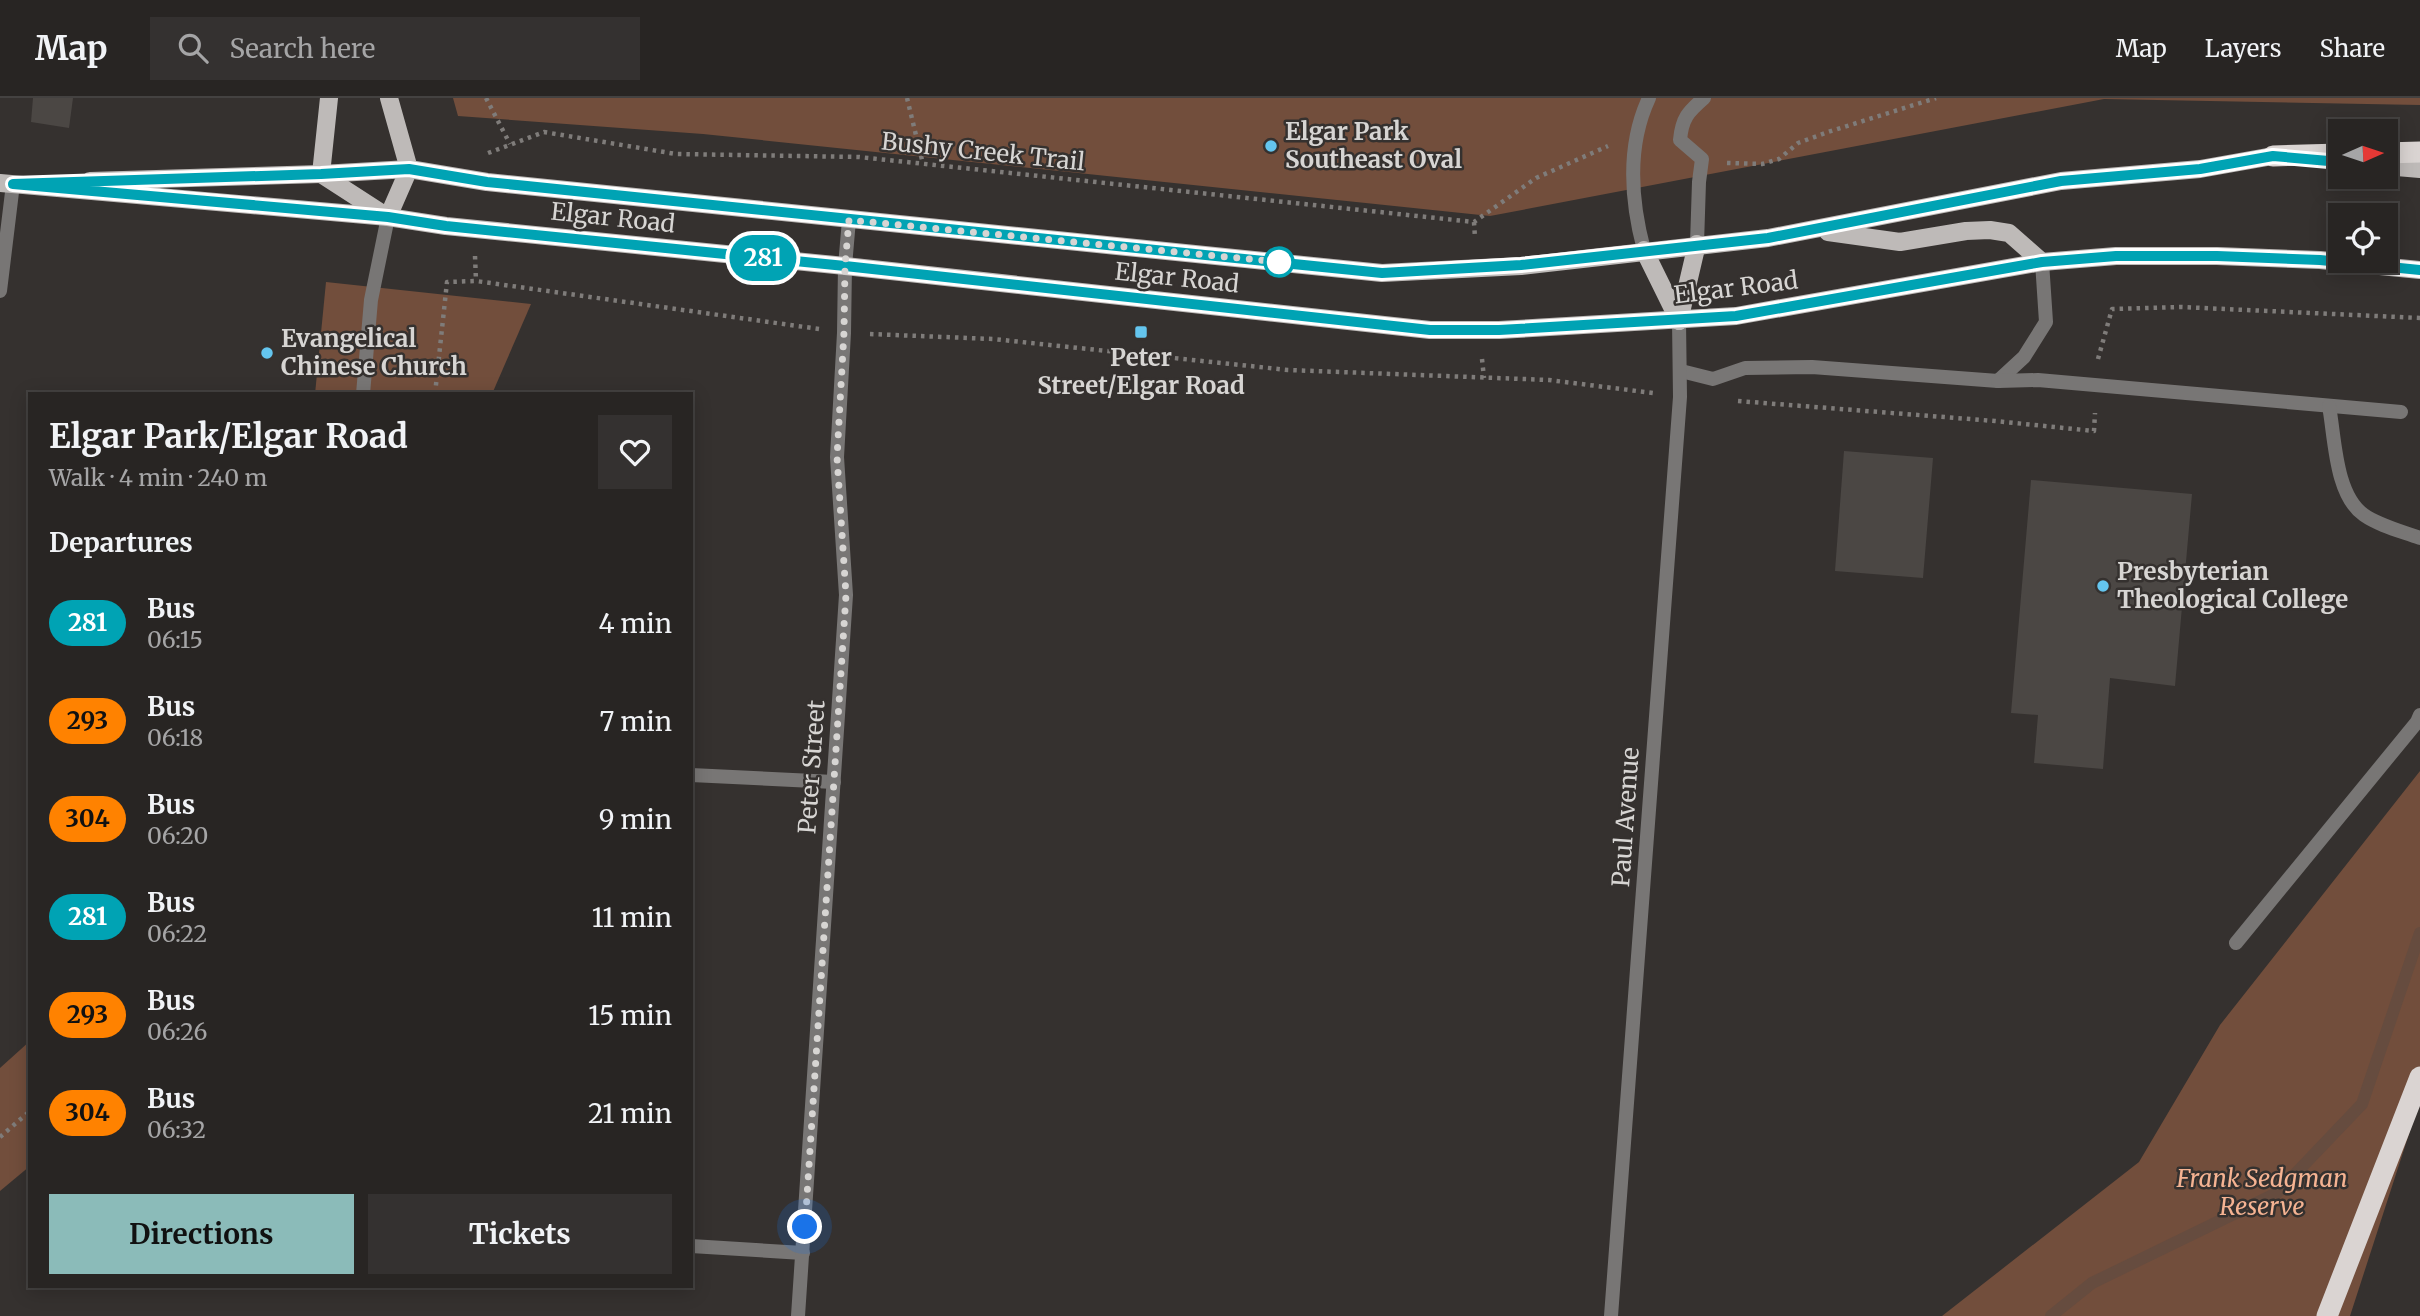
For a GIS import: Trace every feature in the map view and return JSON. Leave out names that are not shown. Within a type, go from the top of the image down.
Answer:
[{"type":"highway","points":[[2398,153],[2420,152]]},
{"type":"highway","points":[[2273,156],[2328,154]]},
{"type":"highway","points":[[2327,1316],[2420,1077]]},
{"type":"main road","points":[[321,174],[329,98]]},
{"type":"main road","points":[[388,217],[409,169],[389,98]]},
{"type":"main road","name":"Elgar Road","points":[[6,183],[409,169],[487,182],[1382,273],[1521,265],[1768,238],[2061,181],[2200,169],[2273,156],[2328,161]]},
{"type":"main road","points":[[2398,167],[2420,169]]},
{"type":"main road","name":"Elgar Road","points":[[321,174],[388,217]]},
{"type":"main road","name":"Elgar Road","points":[[6,183],[388,217],[446,226],[845,266],[1430,330],[1499,330],[1736,316],[2042,262],[2116,256],[2320,260],[2420,270]]},
{"type":"main road","name":"Elgar Road","points":[[1815,230],[1900,242],[1966,231],[1990,230],[2009,233],[2042,262]]},
{"type":"main road","points":[[1679,321],[1697,244]]},
{"type":"main road","points":[[1644,250],[1679,321]]},
{"type":"street","points":[[1644,250],[1636,221],[1634,171],[1640,118],[1649,98]]},
{"type":"street","points":[[1697,244],[1702,159],[1680,140],[1682,123],[1704,98]]},
{"type":"street","points":[[0,291],[6,183]]},
{"type":"street","points":[[363,392],[371,300],[388,217]]},
{"type":"street","name":"Peter Street","points":[[799,1316],[846,595],[837,457],[849,220]]},
{"type":"street","points":[[1998,381],[2024,357],[2046,322],[2042,262]]},
{"type":"street","name":"Paul Avenue","points":[[1611,1316],[1680,397],[1679,321]]},
{"type":"street","points":[[1681,371],[1713,379],[1731,371],[1773,366],[1812,367],[1998,381],[2050,381],[2401,412]]},
{"type":"street","points":[[2329,407],[2340,480],[2349,500],[2361,514],[2420,538]]},
{"type":"street","points":[[2236,943],[2381,768],[2420,715]]},
{"type":"street","points":[[693,775],[834,782]]},
{"type":"street","points":[[693,1247],[803,1253]]},
{"type":"path","points":[[486,98],[510,144]]},
{"type":"path","points":[[907,98],[923,163]]},
{"type":"path","name":"Bushy Creek Trail","points":[[490,151],[544,132],[676,154],[859,157],[1474,222]]},
{"type":"path","points":[[435,392],[447,282],[476,281],[844,332],[993,340],[1288,370],[1549,380],[1680,397]]},
{"type":"path","points":[[0,1137],[28,1113]]},
{"type":"green space","points":[[453,98],[2420,98],[2420,105],[2104,99],[1490,216],[703,134],[458,116]]},
{"type":"green space","points":[[326,282],[531,304],[493,392],[315,392]]},
{"type":"green space","name":"Frank Sedgman Reserve","points":[[2420,771],[2420,1100],[2350,1316],[1942,1316],[2139,1162],[2220,1025]]},
{"type":"green space","points":[[28,1043],[28,1168],[0,1191],[0,1068]]},
{"type":"building","points":[[33,98],[73,98],[69,128],[31,122]]},
{"type":"building","points":[[1844,451],[1933,458],[1923,578],[1835,571]]},
{"type":"building","name":"Presbyterian Theological College","points":[[2031,480],[2192,494],[2175,686],[2110,678],[2103,769],[2034,763],[2038,715],[2011,713]]},
{"type":"waterway","points":[[2051,1316],[2092,1283],[2277,1193],[2362,1104],[2420,933]]},
{"type":"bus line","name":"281","points":[[2328,161],[2273,156],[2200,169],[2061,181],[1768,238],[1521,265],[1382,273],[487,182],[409,169],[13,184],[388,217],[446,226],[845,266],[1430,330],[1499,330],[1736,316],[2042,262],[2116,256],[2320,260],[2420,270]]},
{"type":"place","name":"Elgar Park Southeast Oval","points":[[1271,146]]},
{"type":"place","name":"Peter Street/Elgar Road","points":[[1141,332]]},
{"type":"place","name":"Evangelical Chinese Church","points":[[267,353]]},
{"type":"place","name":"Presbyterian Theological College","points":[[2103,586]]},
{"type":"route","points":[[805,1227],[846,595],[837,457],[849,220],[1279,262]]}]
